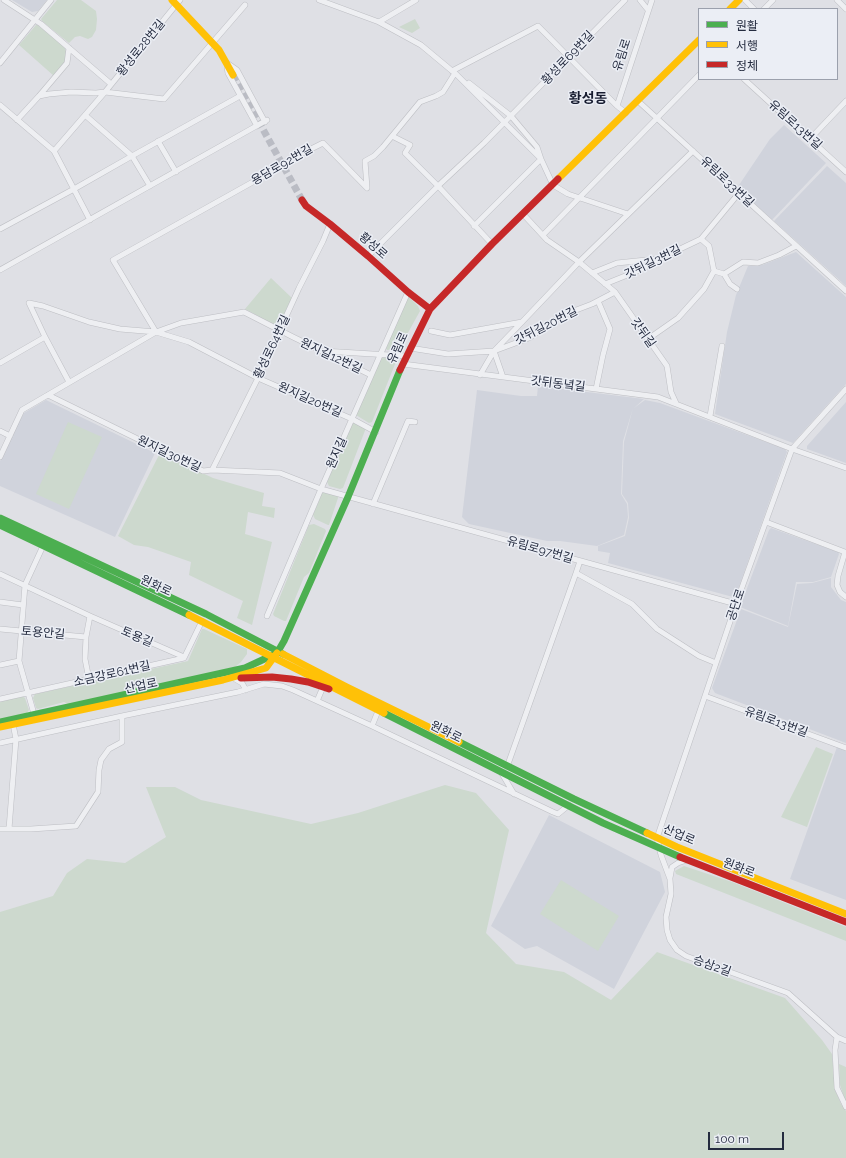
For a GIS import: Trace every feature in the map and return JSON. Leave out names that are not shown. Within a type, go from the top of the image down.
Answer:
[{"type":"street","points":[[4,0],[35,20],[112,84]]},
{"type":"street","points":[[0,62],[52,0]]},
{"type":"street","points":[[319,0],[379,22],[421,45],[511,116],[537,147],[553,185],[568,194],[628,214]]},
{"type":"street","points":[[379,22],[414,0]]},
{"type":"street","name":"황성로69번길","points":[[368,256],[504,123],[625,0]]},
{"type":"street","points":[[640,0],[648,10]]},
{"type":"street","name":"유림로","points":[[618,106],[652,0]]},
{"type":"street","points":[[731,8],[739,0]]},
{"type":"street","points":[[745,0],[753,8]]},
{"type":"street","points":[[765,8],[773,0]]},
{"type":"street","points":[[837,0],[846,8]]},
{"type":"street","points":[[176,1],[219,50],[233,75]]},
{"type":"street","name":"황성로28번길","points":[[54,151],[112,84],[176,1]]},
{"type":"street","points":[[212,42],[245,5]]},
{"type":"street","points":[[454,72],[538,26],[626,113]]},
{"type":"street","name":"유림로","points":[[274,655],[348,497],[406,356],[430,309],[492,244],[698,41]]},
{"type":"street","name":"황성로28번길","points":[[105,92],[164,99],[212,42]]},
{"type":"street","points":[[17,120],[67,63],[69,48]]},
{"type":"street","points":[[226,62],[228,74],[257,126]]},
{"type":"street","points":[[0,270],[266,121],[237,70],[226,62]]},
{"type":"street","points":[[454,72],[541,159]]},
{"type":"street","name":"용담로92번길","points":[[156,332],[114,260],[323,142],[367,188],[365,161],[374,156],[420,102],[443,92],[454,72]]},
{"type":"street","points":[[543,235],[698,76]]},
{"type":"street","name":"유림로13번길","points":[[745,80],[846,172]]},
{"type":"street","points":[[38,96],[71,92],[105,92]]},
{"type":"street","points":[[0,229],[240,96]]},
{"type":"street","name":"유림로33번길","points":[[638,101],[846,291]]},
{"type":"street","points":[[810,139],[846,101]]},
{"type":"street","points":[[0,105],[54,151],[90,220]]},
{"type":"street","points":[[85,115],[132,156],[150,186]]},
{"type":"street","points":[[392,136],[410,145],[405,153],[492,244]]},
{"type":"street","points":[[158,141],[176,172]]},
{"type":"street","points":[[480,375],[494,351],[579,262],[693,151]]},
{"type":"street","points":[[474,226],[541,159]]},
{"type":"street","name":"갓뒤길3번길","points":[[605,284],[640,270],[701,239],[739,193]]},
{"type":"street","name":"황성로","points":[[302,200],[306,206],[330,224],[408,292],[430,309]]},
{"type":"street","name":"갓뒤길","points":[[523,214],[547,240],[579,262],[615,292],[667,366],[671,392],[676,403]]},
{"type":"street","name":"황성로64번길","points":[[212,470],[258,378],[279,330],[323,242],[330,224]]},
{"type":"street","points":[[648,339],[678,318],[704,289],[714,271],[709,246],[701,239]]},
{"type":"street","points":[[724,274],[743,262],[758,263],[779,255],[796,246]]},
{"type":"street","points":[[592,273],[617,263],[659,259]]},
{"type":"street","points":[[714,271],[724,274],[730,284],[737,289]]},
{"type":"street","name":"원지길","points":[[267,616],[408,292]]},
{"type":"street","name":"갓뒤길20번길","points":[[410,348],[448,354],[494,351],[528,338],[563,315],[598,301],[615,292]]},
{"type":"street","points":[[596,389],[610,329],[598,301]]},
{"type":"street","name":"원지길12번길","points":[[69,382],[29,303],[43,306],[89,322],[120,329],[156,332]]},
{"type":"street","name":"원지길12번길","points":[[0,457],[22,410],[156,332],[180,323],[244,312],[371,375]]},
{"type":"street","points":[[431,331],[450,335],[522,322]]},
{"type":"street","name":"원지길20번길","points":[[156,332],[189,342],[258,378],[352,419],[376,432]]},
{"type":"street","points":[[0,363],[45,337]]},
{"type":"street","points":[[710,416],[722,346]]},
{"type":"street","points":[[320,351],[406,356]]},
{"type":"street","points":[[494,351],[502,377]]},
{"type":"street","name":"갓뒤동녘길","points":[[403,364],[658,397],[792,449],[846,468]]},
{"type":"street","name":"공단로","points":[[657,838],[736,604],[792,449],[846,389]]},
{"type":"street","name":"원지길30번길","points":[[48,395],[203,471],[212,470],[280,473],[321,489],[348,497]]},
{"type":"street","points":[[373,504],[408,421],[415,422]]},
{"type":"street","points":[[0,431],[10,436]]},
{"type":"street","name":"유림로97번길","points":[[348,497],[580,561],[576,573],[632,604],[657,629],[698,656],[716,663]]},
{"type":"street","name":"원화로","points":[[0,518],[206,614],[274,655],[359,701],[603,823],[688,860],[846,922]]},
{"type":"street","points":[[766,522],[845,552],[837,585],[840,592],[846,597]]},
{"type":"street","name":"원화로","points":[[0,525],[274,655]]},
{"type":"street","points":[[34,714],[20,661],[23,605],[25,585],[43,546]]},
{"type":"street","points":[[580,561],[736,604]]},
{"type":"street","points":[[507,766],[576,573]]},
{"type":"street","name":"토용길","points":[[0,574],[90,616],[184,657]]},
{"type":"street","points":[[0,602],[23,605]]},
{"type":"street","points":[[89,679],[85,659],[86,637],[90,616]]},
{"type":"street","points":[[184,657],[202,621]]},
{"type":"street","name":"토용안길","points":[[0,630],[86,637]]},
{"type":"street","name":"산업로","points":[[0,727],[223,680],[266,668],[274,655]]},
{"type":"street","name":"산업로","points":[[0,722],[245,668],[274,655],[657,838],[753,878],[846,914]]},
{"type":"street","name":"소금강로61번길","points":[[0,699],[184,657]]},
{"type":"street","points":[[0,665],[20,661]]},
{"type":"street","points":[[223,680],[257,677],[290,679],[308,682],[359,701]]},
{"type":"street","points":[[246,690],[248,683],[257,677]]},
{"type":"street","points":[[235,679],[242,683],[246,690]]},
{"type":"street","points":[[0,743],[246,690],[264,684],[282,686],[293,690],[558,814],[569,805]]},
{"type":"street","points":[[316,701],[323,687]]},
{"type":"street","name":"유림로13번길","points":[[705,696],[846,748]]},
{"type":"street","points":[[372,726],[378,710]]},
{"type":"street","points":[[0,828],[31,829],[76,826],[98,792],[101,760],[109,749],[122,742],[122,716]]},
{"type":"street","points":[[9,829],[16,739],[13,724]]},
{"type":"street","points":[[500,771],[514,794]]},
{"type":"street","name":"승삼2길","points":[[657,838],[661,855],[670,879],[671,894],[666,916],[667,930],[670,940],[677,950],[686,956],[788,993],[837,1037],[846,1040]]},
{"type":"street","points":[[670,879],[672,867],[678,862],[688,860]]},
{"type":"street","points":[[837,1037],[835,1050],[837,1088],[846,1107]]},
{"type":"shaded area","points":[[12,0],[47,0],[38,11],[32,12]]},
{"type":"shaded area","points":[[57,0],[81,0],[96,11],[96,30],[92,37],[88,39],[80,36],[75,37],[69,43],[43,22],[41,19]]},
{"type":"shaded area","points":[[415,19],[420,28],[412,33],[399,27]]},
{"type":"shaded area","points":[[36,25],[38,25],[65,47],[65,62],[54,76],[19,45]]},
{"type":"shaded area","points":[[784,125],[826,163],[772,220],[737,188],[770,139]]},
{"type":"shaded area","points":[[827,166],[846,183],[846,286],[774,221]]},
{"type":"shaded area","points":[[796,252],[846,297],[846,384],[793,443],[715,414],[727,332],[736,295],[748,266],[762,265]]},
{"type":"shaded area","points":[[271,278],[292,298],[278,327],[245,309]]},
{"type":"shaded area","points":[[409,297],[418,306],[420,311],[399,349],[387,350],[385,347],[407,298]]},
{"type":"shaded area","points":[[382,355],[397,359],[372,422],[369,423],[356,415]]},
{"type":"shaded area","points":[[538,386],[644,399],[634,408],[645,400],[660,403],[785,449],[787,452],[736,595],[733,597],[608,563],[610,553],[598,551],[598,546],[625,536],[629,518],[628,503],[622,494],[624,442],[633,408],[623,441],[621,494],[627,504],[628,517],[624,535],[597,546],[560,541],[547,541],[469,524],[462,517],[477,390],[521,396],[537,396]]},
{"type":"shaded area","points":[[46,400],[155,453],[115,537],[0,486],[0,461],[14,431],[24,413]]},
{"type":"shaded area","points":[[846,402],[846,463],[807,449],[807,446]]},
{"type":"shaded area","points":[[68,422],[102,437],[69,509],[36,494]]},
{"type":"shaded area","points":[[354,422],[366,428],[343,488],[340,489],[329,486],[327,482]]},
{"type":"shaded area","points":[[160,453],[213,478],[264,493],[262,506],[275,508],[274,518],[248,512],[245,534],[272,542],[252,625],[237,618],[243,601],[189,575],[191,562],[148,547],[134,545],[118,536]]},
{"type":"shaded area","points":[[325,491],[339,495],[329,525],[315,519],[313,515],[322,493]]},
{"type":"shaded area","points":[[314,524],[325,529],[326,531],[309,573],[304,577],[286,621],[284,621],[273,614],[309,525]]},
{"type":"shaded area","points":[[771,528],[838,552],[839,554],[831,577],[813,582],[796,582],[788,626],[740,607]]},
{"type":"shaded area","points":[[831,578],[831,587],[841,600],[846,602],[846,743],[715,693],[712,688],[741,609],[788,627],[797,584],[812,583]]},
{"type":"shaded area","points":[[202,629],[247,649],[247,654],[235,667],[70,705],[64,702],[38,709],[36,708],[33,698],[35,694],[188,661]]},
{"type":"shaded area","points":[[22,696],[25,698],[29,710],[26,714],[0,720],[0,701]]},
{"type":"shaded area","points":[[816,747],[833,754],[807,827],[781,817]]},
{"type":"shaded area","points":[[837,747],[846,751],[846,900],[790,879]]},
{"type":"shaded area","points":[[445,785],[476,793],[509,830],[486,933],[516,964],[564,972],[611,1000],[657,952],[785,998],[822,1040],[832,1054],[835,1089],[841,1104],[846,1111],[846,1158],[0,1158],[0,912],[53,896],[67,873],[87,859],[125,863],[166,837],[146,787],[175,787],[201,800],[311,824],[358,813]]},
{"type":"shaded area","points":[[549,815],[660,872],[665,892],[614,989],[537,946],[525,949],[491,926]]},
{"type":"shaded area","points":[[684,866],[732,882],[846,927],[846,941],[676,874],[675,871]]},
{"type":"shaded area","points":[[561,880],[619,916],[598,951],[540,914]]},
{"type":"shaded area","points":[[839,1064],[846,1067],[846,1103],[840,1085]]},
{"type":"tunnel","points":[[233,75],[302,200]]},
{"type":"traffic: fast","points":[[277,653],[284,641],[348,497],[400,370]]},
{"type":"traffic: fast","points":[[0,518],[206,614],[283,654]]},
{"type":"traffic: fast","points":[[0,525],[189,615]]},
{"type":"traffic: fast","points":[[0,722],[245,668],[273,655]]},
{"type":"traffic: fast","points":[[384,713],[603,823],[680,857]]},
{"type":"traffic: fast","points":[[459,742],[574,799],[647,833]]},
{"type":"traffic: slow","points":[[172,0],[219,50],[233,75]]},
{"type":"traffic: slow","points":[[731,8],[739,0]]},
{"type":"traffic: slow","points":[[558,179],[698,41]]},
{"type":"traffic: slow","points":[[189,615],[384,713]]},
{"type":"traffic: slow","points":[[0,727],[223,680],[266,668],[277,653]]},
{"type":"traffic: slow","points":[[283,654],[459,742]]},
{"type":"traffic: slow","points":[[647,833],[677,847],[846,914]]},
{"type":"traffic: jam","points":[[400,370],[430,309],[492,244],[558,179]]},
{"type":"traffic: jam","points":[[302,200],[306,206],[330,224],[408,292],[430,309]]},
{"type":"traffic: jam","points":[[241,678],[272,677],[291,679],[308,682],[329,689]]},
{"type":"traffic: jam","points":[[680,857],[846,922]]},
{"type":"district","name":"황성동","points":[[588,99]]}]
